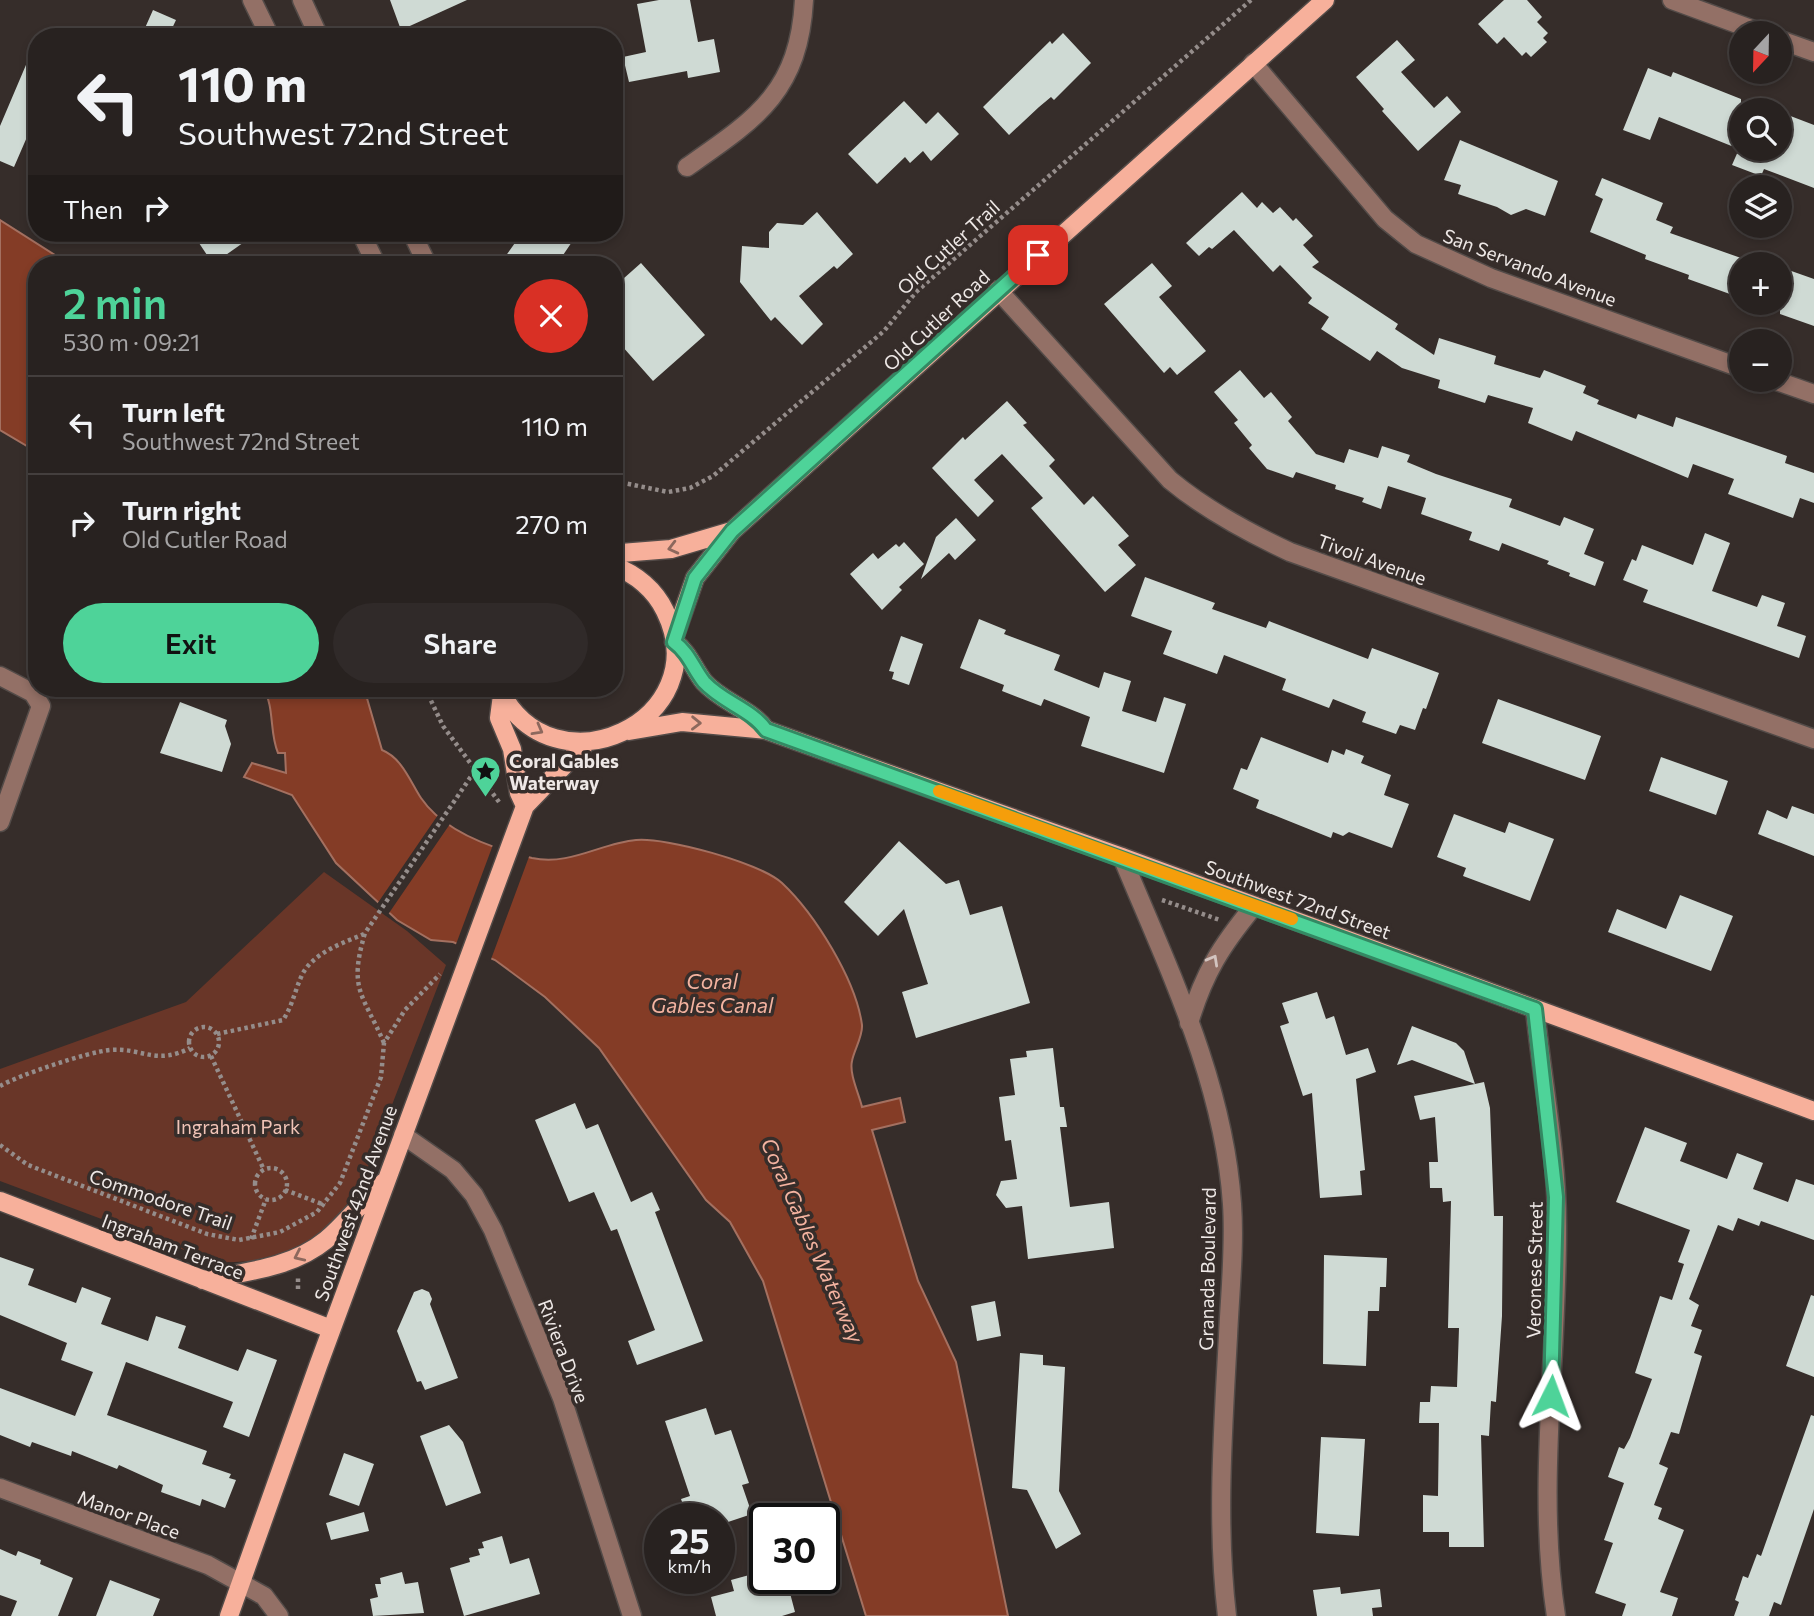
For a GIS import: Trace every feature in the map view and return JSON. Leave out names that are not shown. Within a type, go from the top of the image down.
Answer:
[{"type":"main road","name":"Old Cutler Road","points":[[674,640],[695,578],[732,531],[1325,0]]},
{"type":"main road","name":"Old Cutler Road","points":[[623,553],[671,549],[732,531]]},
{"type":"main road","points":[[623,571],[639,579],[653,592],[668,617],[674,640],[673,667],[667,688],[651,712],[629,730]]},
{"type":"main road","name":"Southwest 72nd Street","points":[[674,640],[686,651],[703,680],[713,690],[758,719],[766,730]]},
{"type":"main road","points":[[500,697],[499,718],[512,749],[519,793],[525,806]]},
{"type":"main road","points":[[505,697],[521,717],[544,734],[587,743]]},
{"type":"main road","name":"Southwest 72nd Street","points":[[587,743],[629,730],[682,722],[766,730],[1122,857],[1814,1111]]},
{"type":"main road","name":"Southwest 42nd Avenue","points":[[229,1616],[331,1329],[525,806],[587,743]]},
{"type":"main road","points":[[202,1280],[254,1270],[304,1255],[325,1241],[387,1179]]},
{"type":"main road","name":"Ingraham Terrace","points":[[0,1201],[331,1329]]},
{"type":"street","points":[[252,0],[266,28]]},
{"type":"street","points":[[302,0],[315,28]]},
{"type":"street","points":[[687,167],[745,126],[768,105],[791,64],[804,0]]},
{"type":"street","points":[[1672,0],[1729,21]]},
{"type":"street","points":[[1792,44],[1814,52]]},
{"type":"street","name":"San Servando Avenue","points":[[1252,63],[1370,202],[1399,233],[1416,244],[1491,278],[1729,364]]},
{"type":"street","name":"Tivoli Avenue","points":[[998,290],[1170,480],[1192,498],[1258,536],[1290,552],[1814,739]]},
{"type":"street","points":[[1792,386],[1814,394]]},
{"type":"street","points":[[0,676],[28,690]]},
{"type":"street","points":[[0,822],[41,706],[35,697]]},
{"type":"street","name":"Granada Boulevard","points":[[1122,857],[1189,1023],[1217,1107],[1232,1205],[1222,1476],[1227,1616]]},
{"type":"street","points":[[1189,1023],[1211,964],[1254,906]]},
{"type":"street","name":"Veronese Street","points":[[1535,1009],[1556,1197],[1548,1502],[1550,1569],[1556,1616]]},
{"type":"street","name":"Riviera Drive","points":[[402,1135],[453,1170],[474,1195],[493,1230],[562,1398],[632,1616]]},
{"type":"street","name":"Manor Place","points":[[0,1488],[208,1565],[264,1596],[279,1616]]},
{"type":"path","name":"Old Cutler Trail","points":[[623,483],[659,492],[678,491],[701,483],[730,464],[884,331],[916,292],[1251,0]]},
{"type":"path","points":[[429,697],[438,719],[474,772],[494,793],[503,812]]},
{"type":"path","points":[[384,1043],[359,994],[356,980],[357,961],[365,933],[474,772]]},
{"type":"path","points":[[1157,898],[1221,921]]},
{"type":"path","points":[[217,1034],[220,1044],[211,1056],[201,1058],[190,1048],[189,1038],[195,1030],[204,1027],[217,1034],[283,1020],[291,1008],[304,972],[313,961],[365,933]]},
{"type":"path","name":"Commodore Trail","points":[[0,1146],[28,1165],[207,1234],[231,1240],[251,1240],[290,1228],[325,1205],[345,1174],[379,1086],[384,1062],[384,1043],[405,1010],[444,970]]},
{"type":"path","points":[[0,1086],[109,1050],[157,1058],[173,1056],[190,1048]]},
{"type":"path","points":[[211,1056],[264,1171]]},
{"type":"path","points":[[273,1169],[282,1173],[287,1182],[285,1190],[277,1199],[266,1199],[259,1194],[256,1184],[264,1171],[273,1169]]},
{"type":"path","points":[[285,1190],[325,1205]]},
{"type":"path","points":[[251,1240],[266,1199]]},
{"type":"path","points":[[298,1275],[298,1289]]},
{"type":"green space","name":"Ingraham Park","points":[[324,872],[407,931],[446,965],[363,1180],[340,1214],[325,1230],[295,1250],[251,1261],[219,1263],[0,1181],[0,1069],[186,1002]]},
{"type":"water","points":[[0,220],[28,238],[28,242],[34,242],[56,256],[28,256],[28,447],[0,430]]},
{"type":"water","name":"Coral Gables Canal","points":[[268,697],[367,697],[382,750],[400,764],[431,810],[456,830],[486,844],[546,860],[572,857],[636,840],[668,843],[712,853],[754,867],[771,875],[795,896],[832,949],[852,988],[862,1029],[851,1066],[862,1107],[900,1098],[905,1122],[872,1130],[918,1281],[956,1362],[1008,1616],[866,1616],[840,1531],[840,1503],[831,1503],[763,1281],[730,1222],[706,1200],[599,1048],[545,997],[495,960],[453,942],[431,940],[397,920],[336,863],[292,795],[244,777],[252,763],[286,773],[285,753],[278,753]]},
{"type":"pier","points":[[440,812],[452,821],[387,916],[375,907]]},
{"type":"pier","points":[[494,842],[530,854],[490,962],[455,947]]},
{"type":"building","points":[[390,0],[467,0],[405,28],[400,28]]},
{"type":"building","points":[[659,0],[690,0],[698,42],[714,39],[720,72],[688,78],[687,71],[629,82],[623,57],[646,52],[637,4]]},
{"type":"building","points":[[1504,0],[1527,0],[1542,17],[1537,22],[1548,33],[1543,38],[1547,42],[1531,57],[1526,52],[1522,56],[1504,37],[1497,44],[1478,24]]},
{"type":"building","points":[[153,10],[176,20],[172,28],[145,28]]},
{"type":"building","points":[[1063,33],[1091,63],[1054,100],[1051,97],[1009,135],[983,107],[1050,41],[1052,44]]},
{"type":"building","points":[[1397,40],[1415,60],[1401,72],[1434,108],[1447,96],[1461,112],[1418,151],[1356,77]]},
{"type":"building","points":[[28,60],[28,135],[14,167],[0,161],[0,126]]},
{"type":"building","points":[[1648,68],[1671,77],[1673,72],[1738,98],[1729,98],[1729,145],[1659,117],[1650,140],[1623,130]]},
{"type":"building","points":[[904,101],[926,124],[938,112],[959,134],[931,161],[923,151],[910,163],[905,157],[877,184],[848,154]]},
{"type":"building","points":[[1792,117],[1814,125],[1814,188],[1792,180],[1792,175],[1780,175],[1764,169],[1761,175],[1758,175],[1732,165],[1734,161],[1792,161]]},
{"type":"building","points":[[1460,140],[1558,181],[1545,216],[1526,209],[1511,215],[1497,207],[1458,194],[1461,185],[1444,180]]},
{"type":"building","points":[[1602,178],[1663,203],[1656,220],[1673,227],[1670,233],[1729,254],[1729,294],[1688,279],[1689,275],[1645,259],[1646,255],[1590,232],[1603,199],[1595,195]]},
{"type":"building","points":[[1242,192],[1257,208],[1262,202],[1273,213],[1280,207],[1293,221],[1296,218],[1313,236],[1303,245],[1319,262],[1312,267],[1398,324],[1395,329],[1434,355],[1439,338],[1496,356],[1494,364],[1540,378],[1544,370],[1586,386],[1583,393],[1599,400],[1597,404],[1636,419],[1638,414],[1673,427],[1676,417],[1787,456],[1785,463],[1814,473],[1814,503],[1800,498],[1793,518],[1728,494],[1734,479],[1693,464],[1688,478],[1576,431],[1572,441],[1528,423],[1533,408],[1488,395],[1485,403],[1438,388],[1440,380],[1402,368],[1377,351],[1370,361],[1321,329],[1329,317],[1308,303],[1312,298],[1280,265],[1273,272],[1234,230],[1212,249],[1209,247],[1199,256],[1186,243]]},
{"type":"building","points":[[817,212],[853,254],[837,269],[834,266],[799,296],[823,324],[802,345],[775,317],[771,321],[740,282],[742,246],[769,248],[769,232],[777,223],[803,225]]},
{"type":"building","points":[[198,242],[244,242],[224,256],[208,256]]},
{"type":"building","points":[[516,242],[572,242],[562,256],[506,256]]},
{"type":"building","points":[[641,263],[705,335],[653,381],[623,347],[623,279]]},
{"type":"building","points":[[1152,263],[1172,286],[1159,297],[1206,351],[1177,375],[1170,367],[1164,373],[1104,304]]},
{"type":"building","points":[[1792,271],[1814,279],[1814,326],[1783,315],[1792,315]]},
{"type":"building","points":[[1240,370],[1264,398],[1271,392],[1292,417],[1288,421],[1316,454],[1344,463],[1349,449],[1378,458],[1382,446],[1410,455],[1407,462],[1436,474],[1512,499],[1509,507],[1560,526],[1564,517],[1594,529],[1584,554],[1604,562],[1595,586],[1569,576],[1570,573],[1547,564],[1549,561],[1502,543],[1499,551],[1469,540],[1472,532],[1421,514],[1426,498],[1388,486],[1381,509],[1362,502],[1364,498],[1335,489],[1336,485],[1296,472],[1293,478],[1267,469],[1249,448],[1252,445],[1234,423],[1238,420],[1214,392]]},
{"type":"building","points":[[1007,401],[1027,423],[1023,425],[1055,460],[1049,466],[1084,505],[1093,496],[1129,536],[1118,545],[1136,565],[1105,592],[1031,508],[1043,498],[1002,454],[974,480],[994,501],[978,517],[932,468],[963,437],[965,440]]},
{"type":"building","points":[[956,518],[976,540],[955,560],[949,553],[921,579],[936,537]]},
{"type":"building","points":[[1705,533],[1730,543],[1712,591],[1757,607],[1762,595],[1785,603],[1777,626],[1806,636],[1799,658],[1643,602],[1648,590],[1623,580],[1632,559],[1636,561],[1642,545],[1693,565]]},
{"type":"building","points":[[904,542],[924,564],[899,587],[902,590],[882,610],[850,574],[873,553],[878,559],[896,544],[899,547]]},
{"type":"building","points":[[1145,577],[1215,603],[1212,609],[1266,628],[1269,621],[1368,659],[1372,648],[1439,673],[1426,709],[1423,708],[1415,730],[1400,725],[1396,734],[1362,722],[1366,712],[1333,699],[1329,708],[1282,690],[1286,679],[1224,655],[1217,674],[1163,654],[1172,631],[1131,616]]},
{"type":"building","points":[[979,619],[1006,630],[1004,634],[1060,655],[1054,670],[1099,688],[1104,672],[1131,681],[1122,711],[1156,722],[1164,697],[1186,704],[1164,773],[1081,746],[1090,717],[1044,699],[1041,706],[1002,691],[1004,685],[960,668]]},
{"type":"building","points":[[901,636],[923,644],[909,685],[892,679],[894,672],[889,671]]},
{"type":"building","points":[[1498,699],[1601,736],[1585,780],[1482,743]]},
{"type":"building","points":[[180,702],[227,720],[225,726],[231,744],[222,772],[160,753]]},
{"type":"building","points":[[1261,737],[1328,763],[1332,750],[1344,755],[1346,749],[1364,756],[1361,763],[1391,775],[1384,795],[1409,804],[1392,848],[1349,832],[1343,836],[1333,832],[1331,838],[1256,808],[1259,800],[1233,789],[1241,768],[1247,770]]},
{"type":"building","points":[[1661,757],[1728,781],[1716,815],[1649,791]]},
{"type":"building","points":[[1792,806],[1814,814],[1814,856],[1758,834],[1767,810],[1787,819]]},
{"type":"building","points":[[1454,814],[1505,833],[1509,822],[1554,839],[1530,901],[1463,876],[1466,868],[1437,857]]},
{"type":"building","points":[[899,841],[946,884],[959,880],[970,915],[1002,906],[1030,1003],[916,1038],[902,992],[928,984],[904,909],[878,936],[844,902]]},
{"type":"building","points":[[1680,895],[1733,916],[1711,971],[1608,932],[1617,909],[1666,929]]},
{"type":"building","points":[[1317,992],[1326,1019],[1334,1016],[1346,1055],[1368,1048],[1376,1072],[1356,1079],[1365,1170],[1360,1171],[1362,1195],[1320,1198],[1312,1093],[1303,1096],[1280,1026],[1289,1023],[1282,1003]]},
{"type":"building","points":[[1412,1026],[1456,1043],[1464,1051],[1475,1084],[1412,1060],[1397,1065]]},
{"type":"building","points":[[1053,1048],[1060,1107],[1064,1107],[1067,1127],[1060,1127],[1070,1207],[1109,1202],[1114,1248],[1028,1259],[1022,1206],[1006,1208],[996,1195],[1001,1181],[1017,1179],[1011,1140],[1005,1141],[999,1097],[1015,1095],[1010,1059],[1027,1057],[1026,1051]]},
{"type":"building","points":[[1484,1082],[1490,1108],[1494,1216],[1503,1216],[1502,1316],[1496,1402],[1491,1401],[1489,1436],[1481,1435],[1484,1547],[1449,1547],[1449,1532],[1423,1532],[1423,1495],[1438,1496],[1439,1423],[1419,1423],[1420,1402],[1430,1402],[1431,1386],[1457,1387],[1459,1328],[1448,1328],[1451,1201],[1443,1202],[1442,1188],[1430,1188],[1429,1162],[1438,1162],[1435,1117],[1420,1120],[1414,1096]]},
{"type":"building","points":[[575,1103],[586,1129],[598,1124],[631,1202],[652,1192],[660,1210],[655,1212],[703,1341],[637,1365],[628,1341],[655,1330],[617,1229],[611,1231],[594,1192],[569,1202],[535,1120]]},
{"type":"building","points":[[1645,1127],[1687,1143],[1680,1161],[1727,1179],[1737,1153],[1763,1163],[1753,1189],[1788,1202],[1796,1179],[1814,1185],[1814,1240],[1761,1221],[1759,1226],[1738,1218],[1733,1231],[1718,1225],[1689,1299],[1699,1305],[1691,1326],[1702,1330],[1694,1353],[1702,1356],[1679,1434],[1671,1432],[1659,1464],[1668,1468],[1654,1505],[1662,1508],[1658,1519],[1684,1530],[1660,1592],[1678,1598],[1672,1616],[1622,1616],[1626,1604],[1595,1593],[1613,1543],[1604,1540],[1624,1483],[1608,1477],[1619,1447],[1624,1449],[1630,1438],[1652,1379],[1635,1373],[1660,1296],[1672,1300],[1684,1264],[1678,1262],[1690,1230],[1616,1202]]},
{"type":"building","points":[[1324,1255],[1387,1258],[1386,1287],[1380,1287],[1379,1311],[1368,1311],[1366,1366],[1323,1364]]},
{"type":"building","points":[[0,1257],[34,1269],[28,1285],[76,1303],[82,1287],[111,1298],[101,1324],[148,1341],[156,1316],[186,1326],[178,1348],[238,1371],[247,1349],[277,1360],[249,1437],[223,1427],[233,1402],[126,1362],[107,1415],[207,1451],[202,1464],[231,1474],[229,1478],[236,1480],[225,1508],[202,1499],[200,1506],[161,1492],[163,1485],[119,1465],[117,1469],[72,1451],[71,1456],[32,1442],[30,1447],[0,1435],[0,1388],[75,1416],[93,1372],[61,1360],[67,1343],[0,1315]]},
{"type":"building","points":[[422,1289],[429,1292],[432,1299],[430,1304],[458,1378],[425,1390],[421,1381],[417,1382],[397,1331],[414,1292]]},
{"type":"building","points":[[1811,1295],[1814,1296],[1814,1377],[1786,1366]]},
{"type":"building","points":[[995,1301],[1001,1336],[977,1341],[971,1306]]},
{"type":"building","points":[[1020,1353],[1043,1355],[1043,1365],[1065,1367],[1059,1491],[1081,1534],[1056,1549],[1027,1490],[1012,1488]]},
{"type":"building","points":[[706,1408],[715,1435],[731,1430],[749,1483],[742,1485],[749,1505],[749,1515],[735,1520],[735,1503],[682,1503],[681,1499],[690,1496],[665,1421]]},
{"type":"building","points":[[1811,1415],[1814,1416],[1814,1509],[1781,1605],[1774,1602],[1769,1616],[1734,1616],[1739,1602],[1735,1600],[1743,1576],[1748,1578],[1757,1554],[1761,1556]]},
{"type":"building","points":[[449,1425],[463,1442],[481,1493],[446,1506],[420,1436]]},
{"type":"building","points":[[1321,1437],[1365,1439],[1359,1536],[1316,1533]]},
{"type":"building","points":[[344,1453],[374,1464],[359,1506],[329,1495]]},
{"type":"building","points":[[364,1512],[369,1531],[331,1540],[326,1523]]},
{"type":"building","points":[[502,1536],[510,1564],[529,1558],[540,1594],[464,1616],[450,1568],[470,1562],[469,1558],[480,1555],[478,1549],[484,1548],[482,1542]]},
{"type":"building","points":[[0,1549],[16,1556],[18,1551],[41,1560],[40,1564],[73,1578],[58,1616],[11,1616],[17,1601],[0,1595]]},
{"type":"building","points":[[402,1572],[405,1584],[418,1582],[424,1613],[373,1616],[370,1599],[378,1597],[375,1584],[381,1584],[380,1578]]},
{"type":"building","points":[[749,1575],[749,1594],[790,1594],[795,1612],[782,1616],[716,1616],[711,1597],[735,1594],[735,1579]]},
{"type":"building","points":[[110,1580],[160,1599],[153,1616],[96,1616]]},
{"type":"building","points":[[1340,1587],[1341,1594],[1380,1589],[1382,1607],[1372,1608],[1373,1616],[1317,1616],[1313,1590]]},
{"type":"slow traffic","points":[[939,791],[1292,919]]},
{"type":"place","name":"Coral Gables Waterway","points":[[486,798]]},
{"type":"route","points":[[1038,255],[865,414],[732,531],[695,578],[674,642],[686,651],[703,680],[713,690],[758,719],[766,730],[1535,1009],[1555,1170],[1557,1269],[1551,1396]]}]
